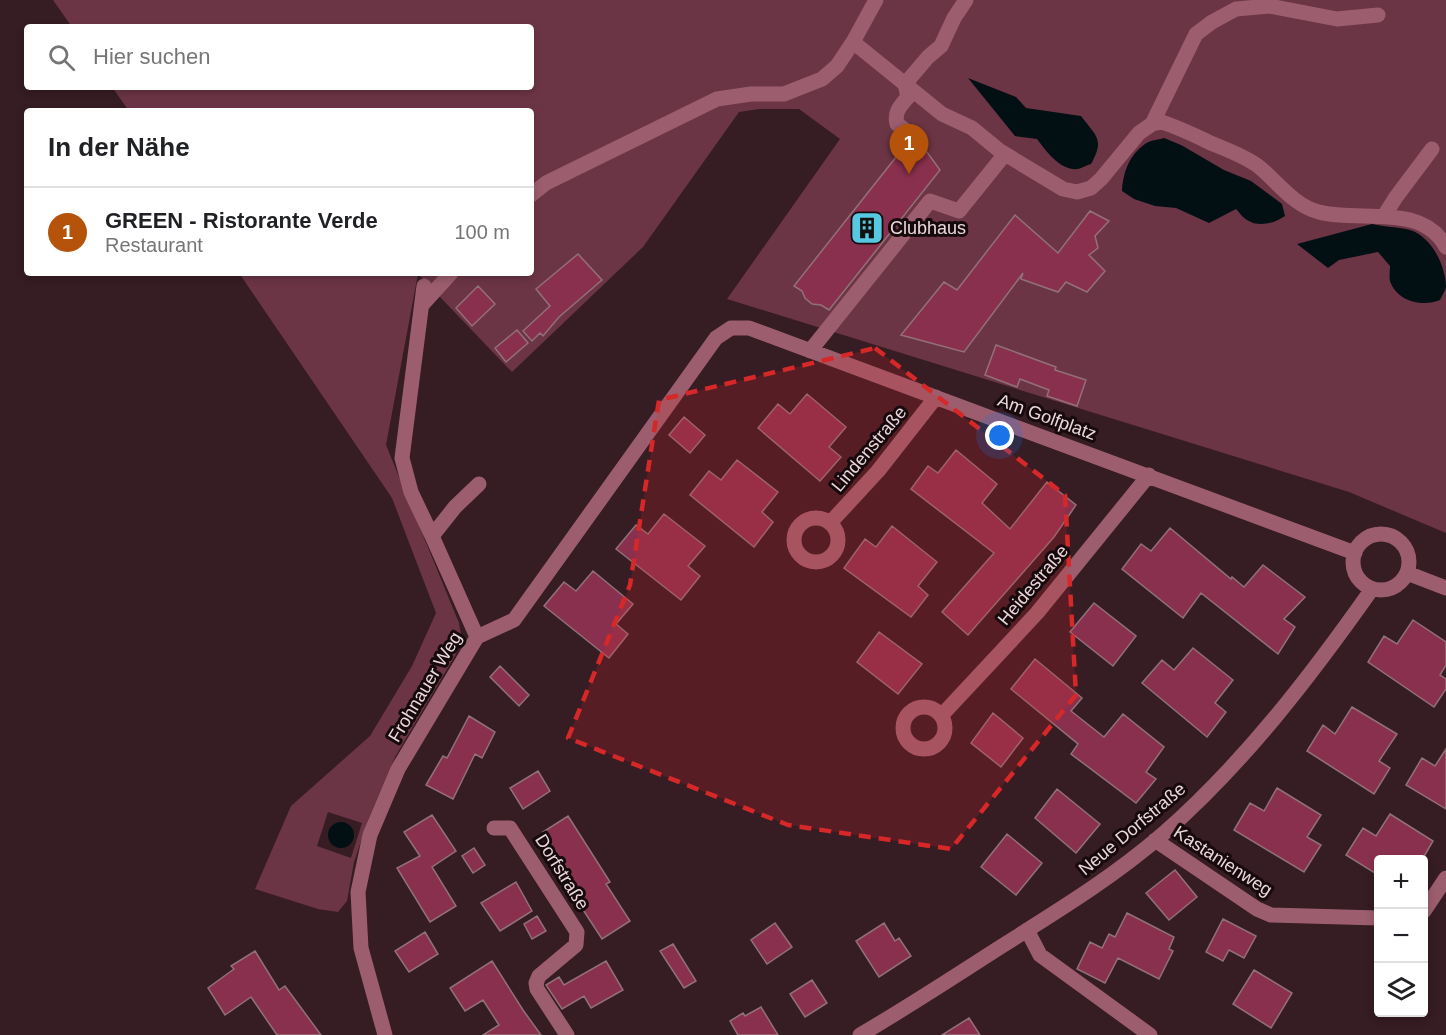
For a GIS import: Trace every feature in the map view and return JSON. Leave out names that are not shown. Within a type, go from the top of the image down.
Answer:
[{"type":"street","points":[[534,193],[546,183],[717,99],[751,94],[784,94],[822,79],[837,66],[876,0]]},
{"type":"street","points":[[905,84],[928,57],[942,46],[954,18],[966,0]]},
{"type":"street","points":[[1152,124],[1196,34],[1235,5],[1269,6],[1337,19],[1377,15]]},
{"type":"street","points":[[853,42],[942,114],[972,128],[1005,154],[1063,189],[1077,192],[1090,188],[1101,179],[1139,133],[1152,124],[1162,122],[1256,165],[1295,200],[1316,212],[1330,215],[1384,216],[1412,221],[1431,230],[1446,247]]},
{"type":"street","points":[[905,84],[908,97],[899,107],[896,116],[897,124],[906,130]]},
{"type":"street","points":[[1384,216],[1432,149]]},
{"type":"street","points":[[810,351],[930,201],[959,211],[1005,154]]},
{"type":"street","points":[[422,305],[449,276]]},
{"type":"street","points":[[424,286],[402,458],[411,492],[477,637]]},
{"type":"street","name":"Am Golfplatz","points":[[726,331],[741,327],[749,328],[1355,553]]},
{"type":"street","name":"Frohnauer Weg","points":[[385,1035],[361,948],[358,892],[370,835],[398,769],[477,637],[514,620],[716,338],[726,331]]},
{"type":"street","name":"Lindenstraße","points":[[830,523],[878,471],[936,398]]},
{"type":"street","name":"Heidestraße","points":[[941,716],[1037,613],[1149,475]]},
{"type":"street","points":[[432,536],[455,507],[478,484]]},
{"type":"street","points":[[1377,535],[1391,536],[1406,550],[1409,563],[1407,573],[1395,587],[1385,590],[1372,589],[1362,583],[1356,575],[1353,567],[1355,553],[1360,544],[1368,538],[1377,535]]},
{"type":"street","points":[[1407,573],[1446,588]]},
{"type":"street","name":"Neue Dorfstraße","points":[[860,1035],[1102,883],[1155,840],[1224,775],[1280,712],[1331,647],[1372,589]]},
{"type":"street","name":"Dorfstraße","points":[[494,828],[510,828],[577,932],[576,945],[539,976],[536,983],[537,989],[567,1035]]},
{"type":"street","name":"Kastanienweg","points":[[1155,840],[1257,909],[1271,915],[1374,918]]},
{"type":"street","points":[[1425,909],[1446,878]]},
{"type":"street","points":[[1027,930],[1040,955],[1150,1035]]},
{"type":"highlighted area","points":[[875,348],[1065,495],[1076,695],[951,849],[788,825],[568,738],[630,585],[659,400]]},
{"type":"shaded area","points":[[53,0],[1446,0],[1446,533],[1349,492],[727,299],[840,139],[799,109],[759,109],[739,112],[643,247],[512,372],[420,276],[534,276],[534,108],[127,108],[114,90],[534,90],[534,24],[70,24]]},
{"type":"shaded area","points":[[968,78],[1016,97],[1026,108],[1081,116],[1097,138],[1097,149],[1091,164],[1078,169],[1065,167],[1054,159],[1037,139],[1015,136]]},
{"type":"shaded area","points":[[1164,138],[1181,145],[1224,170],[1251,181],[1282,204],[1285,216],[1277,221],[1257,224],[1246,219],[1236,209],[1209,223],[1176,208],[1155,206],[1134,199],[1122,191],[1125,171],[1135,153],[1147,143]]},
{"type":"shaded area","points":[[1372,224],[1410,230],[1418,233],[1431,245],[1440,261],[1445,279],[1446,287],[1440,300],[1419,303],[1398,294],[1390,281],[1390,266],[1378,252],[1339,260],[1328,268],[1297,244]]},
{"type":"shaded area","points":[[241,276],[418,276],[386,445],[459,623],[461,635],[456,654],[395,757],[368,820],[354,862],[347,901],[338,912],[318,909],[255,889],[291,806],[370,736],[412,666],[436,613],[392,498]],"holes":[[[328,812],[362,823],[351,858],[317,846]]]},
{"type":"shaded area","points":[[341,822],[350,826],[354,835],[350,844],[341,848],[332,844],[328,835],[332,826]]},
{"type":"building","name":"Clubhaus","points":[[908,142],[915,149],[920,148],[927,152],[940,170],[829,310],[821,305],[812,304],[805,298],[802,291],[794,286]]},
{"type":"building","points":[[1090,211],[1109,221],[1095,236],[1098,248],[1089,255],[1105,271],[1087,292],[1066,282],[1058,292],[1021,279],[1023,273],[964,352],[901,335],[944,282],[957,290],[1015,215],[1058,253]]},
{"type":"building","points":[[578,254],[602,280],[559,317],[543,336],[540,333],[532,341],[523,331],[550,306],[536,289]]},
{"type":"building","points":[[478,286],[495,304],[472,326],[456,308]]},
{"type":"building","points":[[517,330],[528,343],[506,362],[495,348]]},
{"type":"building","points":[[996,345],[1056,367],[1055,370],[1086,380],[1077,406],[1047,396],[1049,390],[1020,379],[1017,387],[985,375]]},
{"type":"building","points":[[807,394],[846,427],[829,447],[841,457],[820,481],[758,428],[778,404],[790,414]]},
{"type":"building","points":[[684,417],[705,435],[690,453],[669,435]]},
{"type":"building","points":[[956,450],[997,484],[982,503],[1010,529],[1047,482],[1076,505],[1054,537],[968,635],[942,612],[994,553],[911,489],[928,466],[938,473]]},
{"type":"building","points":[[737,460],[778,492],[762,512],[773,522],[754,547],[690,495],[709,471],[721,480]]},
{"type":"building","points":[[664,514],[705,546],[688,566],[700,576],[681,600],[616,549],[636,525],[648,534]]},
{"type":"building","points":[[892,526],[937,562],[918,586],[928,595],[911,617],[844,568],[865,539],[876,547]]},
{"type":"building","points":[[1170,528],[1231,579],[1232,577],[1244,587],[1263,565],[1305,597],[1284,619],[1295,627],[1278,654],[1201,593],[1183,618],[1122,569],[1141,544],[1151,551]]},
{"type":"building","points":[[593,571],[633,604],[616,624],[628,634],[609,658],[544,606],[564,582],[576,591]]},
{"type":"building","points":[[1094,603],[1136,636],[1113,666],[1070,632]]},
{"type":"building","points":[[1413,620],[1446,642],[1446,665],[1440,675],[1446,679],[1446,689],[1434,707],[1368,662],[1384,636],[1397,644]]},
{"type":"building","points":[[879,632],[922,664],[898,694],[857,662]]},
{"type":"building","points":[[1193,648],[1233,680],[1215,703],[1226,712],[1207,737],[1142,683],[1162,660],[1174,670]]},
{"type":"building","points":[[1035,659],[1082,698],[1071,711],[1104,737],[1123,714],[1164,747],[1146,772],[1156,779],[1136,803],[1071,754],[1078,744],[1011,689]]},
{"type":"building","points":[[500,666],[529,695],[519,706],[490,677]]},
{"type":"building","points":[[1352,707],[1397,734],[1379,761],[1390,768],[1374,794],[1307,751],[1323,725],[1335,734]]},
{"type":"building","points":[[993,713],[1023,738],[1001,767],[971,743]]},
{"type":"building","points":[[469,716],[495,732],[482,758],[475,754],[453,799],[426,785],[443,756],[447,758]]},
{"type":"building","points":[[1446,749],[1446,809],[1406,785],[1422,758],[1435,766]]},
{"type":"building","points":[[538,771],[550,791],[523,809],[510,788]]},
{"type":"building","points":[[1277,788],[1321,815],[1307,837],[1321,845],[1304,872],[1234,830],[1250,803],[1264,811]]},
{"type":"building","points":[[1057,789],[1100,824],[1076,853],[1035,818]]},
{"type":"building","points":[[1390,814],[1433,841],[1425,855],[1374,855],[1374,872],[1346,855],[1363,828],[1376,836]]},
{"type":"building","points":[[432,815],[456,851],[432,867],[456,906],[430,922],[397,868],[420,856],[404,832]]},
{"type":"building","points":[[568,816],[610,882],[606,884],[630,921],[602,939],[558,876],[568,870],[543,832]]},
{"type":"building","points":[[1007,834],[1042,863],[1016,895],[981,867]]},
{"type":"building","points":[[474,848],[485,865],[473,873],[462,856]]},
{"type":"building","points":[[1175,870],[1197,897],[1169,920],[1146,893]]},
{"type":"building","points":[[516,882],[532,911],[500,931],[481,903]]},
{"type":"building","points":[[1127,913],[1174,937],[1169,949],[1173,951],[1159,979],[1118,958],[1105,983],[1077,969],[1090,942],[1102,948],[1109,934],[1115,937]]},
{"type":"building","points":[[537,916],[546,931],[532,939],[524,924]]},
{"type":"building","points":[[1223,919],[1256,936],[1244,958],[1229,950],[1223,961],[1206,952]]},
{"type":"building","points":[[775,923],[792,947],[767,964],[751,940]]},
{"type":"building","points":[[884,923],[895,941],[899,938],[911,956],[879,977],[856,941]]},
{"type":"building","points":[[425,932],[438,954],[409,972],[395,951]]},
{"type":"building","points":[[673,944],[696,981],[684,988],[660,951]]},
{"type":"building","points":[[255,951],[279,990],[285,986],[321,1035],[277,1035],[251,997],[225,1015],[208,988],[234,969],[231,966]]},
{"type":"building","points":[[492,961],[541,1035],[483,1035],[499,1025],[483,1000],[465,1011],[450,988]]},
{"type":"building","points":[[606,961],[623,990],[591,1008],[584,996],[562,1009],[546,985],[559,977],[564,985]]},
{"type":"building","points":[[1254,970],[1292,993],[1271,1028],[1233,1004]]},
{"type":"building","points":[[812,980],[827,1003],[805,1017],[790,994]]},
{"type":"building","points":[[761,1007],[778,1035],[738,1035],[730,1021],[743,1013],[745,1016]]},
{"type":"building","points":[[969,1018],[980,1035],[942,1035]]},
{"type":"place","name":"GREEN - Ristorante Verde","points":[[909,174]]},
{"type":"place","name":"Clubhaus","points":[[867,228]]}]
